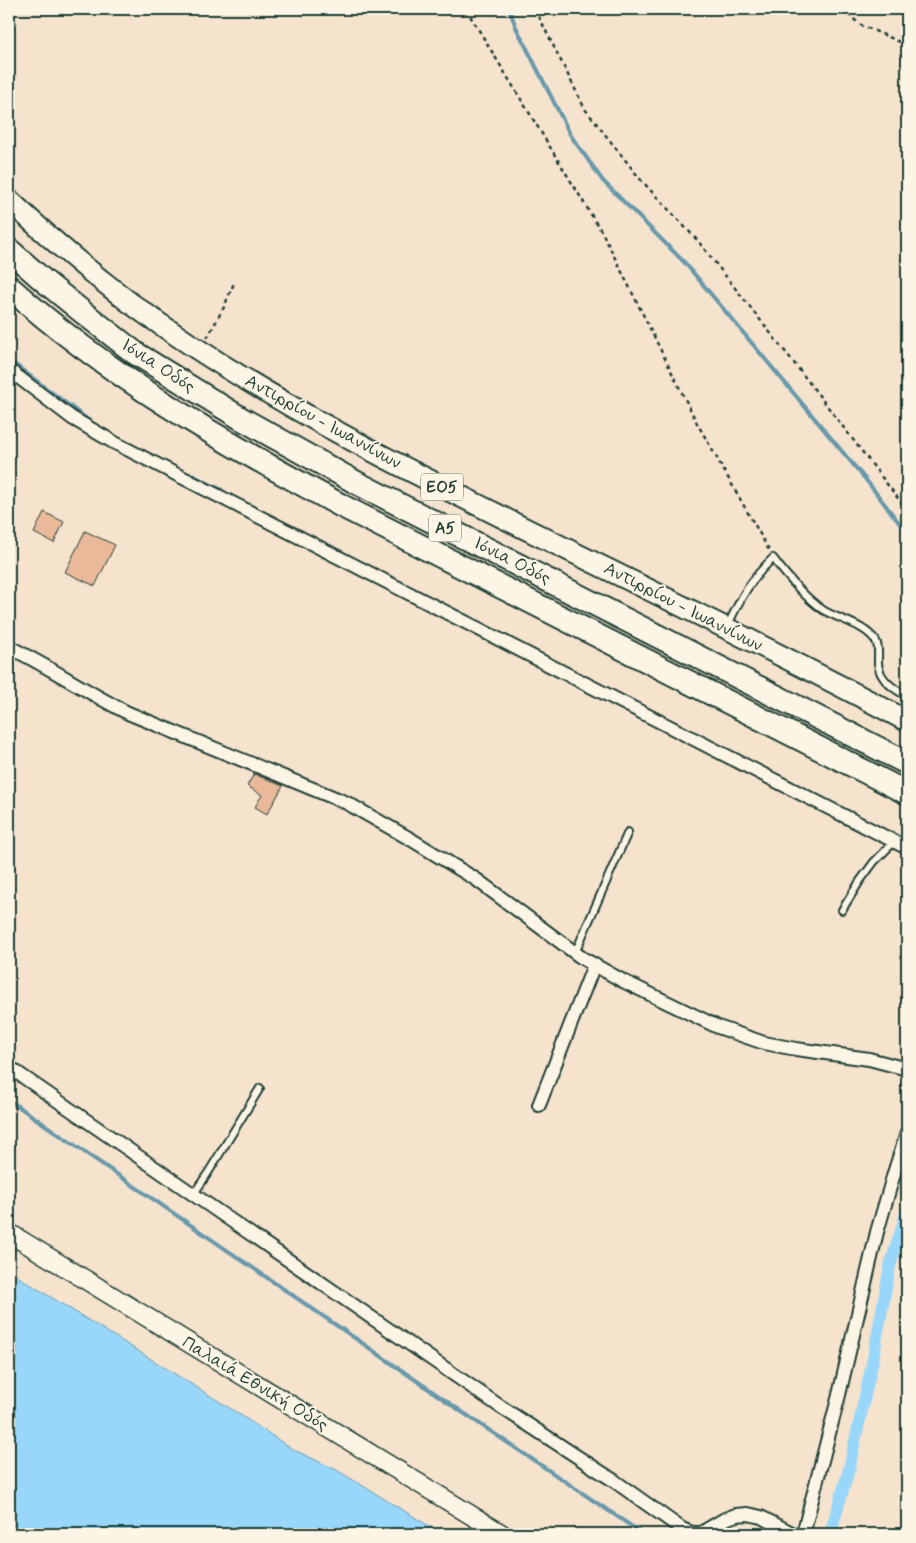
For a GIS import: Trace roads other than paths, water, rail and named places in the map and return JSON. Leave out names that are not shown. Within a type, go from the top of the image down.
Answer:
[{"type":"highway","name":"Ιόνια Οδός","points":[[9,250],[43,280],[135,353],[242,419],[357,483],[907,763]]},
{"type":"highway","name":"Ιόνια Οδός","points":[[9,287],[66,334],[117,372],[187,418],[267,465],[342,506],[907,793]]},
{"type":"main road","name":"Αντιρρίου - Ιωαννίνων","points":[[9,200],[39,229],[130,303],[249,382],[367,449],[726,628],[907,721]]},
{"type":"main road","name":"Παλαιά Εθνική Οδός","points":[[9,1233],[502,1534]]},
{"type":"street","points":[[9,370],[72,418],[115,444],[907,848]]},
{"type":"street","points":[[9,647],[128,713],[347,803],[477,880],[594,965],[669,1004],[736,1034],[777,1046],[868,1059],[907,1069]]},
{"type":"street","points":[[539,1105],[594,965]]},
{"type":"street","points":[[9,1067],[498,1405],[613,1480],[682,1529],[692,1533],[701,1533],[725,1519],[736,1515],[748,1514],[761,1517],[794,1534]]},
{"type":"street","points":[[803,1534],[839,1395],[877,1232],[907,1133]]},
{"type":"lane","points":[[726,628],[757,574],[773,558],[787,577],[806,597],[839,619],[857,626],[877,642],[880,674],[889,684],[907,696]]},
{"type":"lane","points":[[575,953],[628,832]]},
{"type":"lane","points":[[842,910],[874,862],[894,842]]},
{"type":"lane","points":[[193,1195],[260,1088]]},
{"type":"water","points":[[9,1271],[294,1450],[335,1469],[440,1534],[9,1534]]},
{"type":"waterway","points":[[509,9],[516,27],[571,136],[603,181],[685,263],[866,480],[907,533]]},
{"type":"waterway","points":[[9,360],[95,425]]},
{"type":"waterway","points":[[190,474],[222,490]]},
{"type":"waterway","points":[[9,1100],[643,1534]]},
{"type":"waterway","points":[[830,1534],[848,1473],[872,1364],[890,1266],[907,1211]]}]
